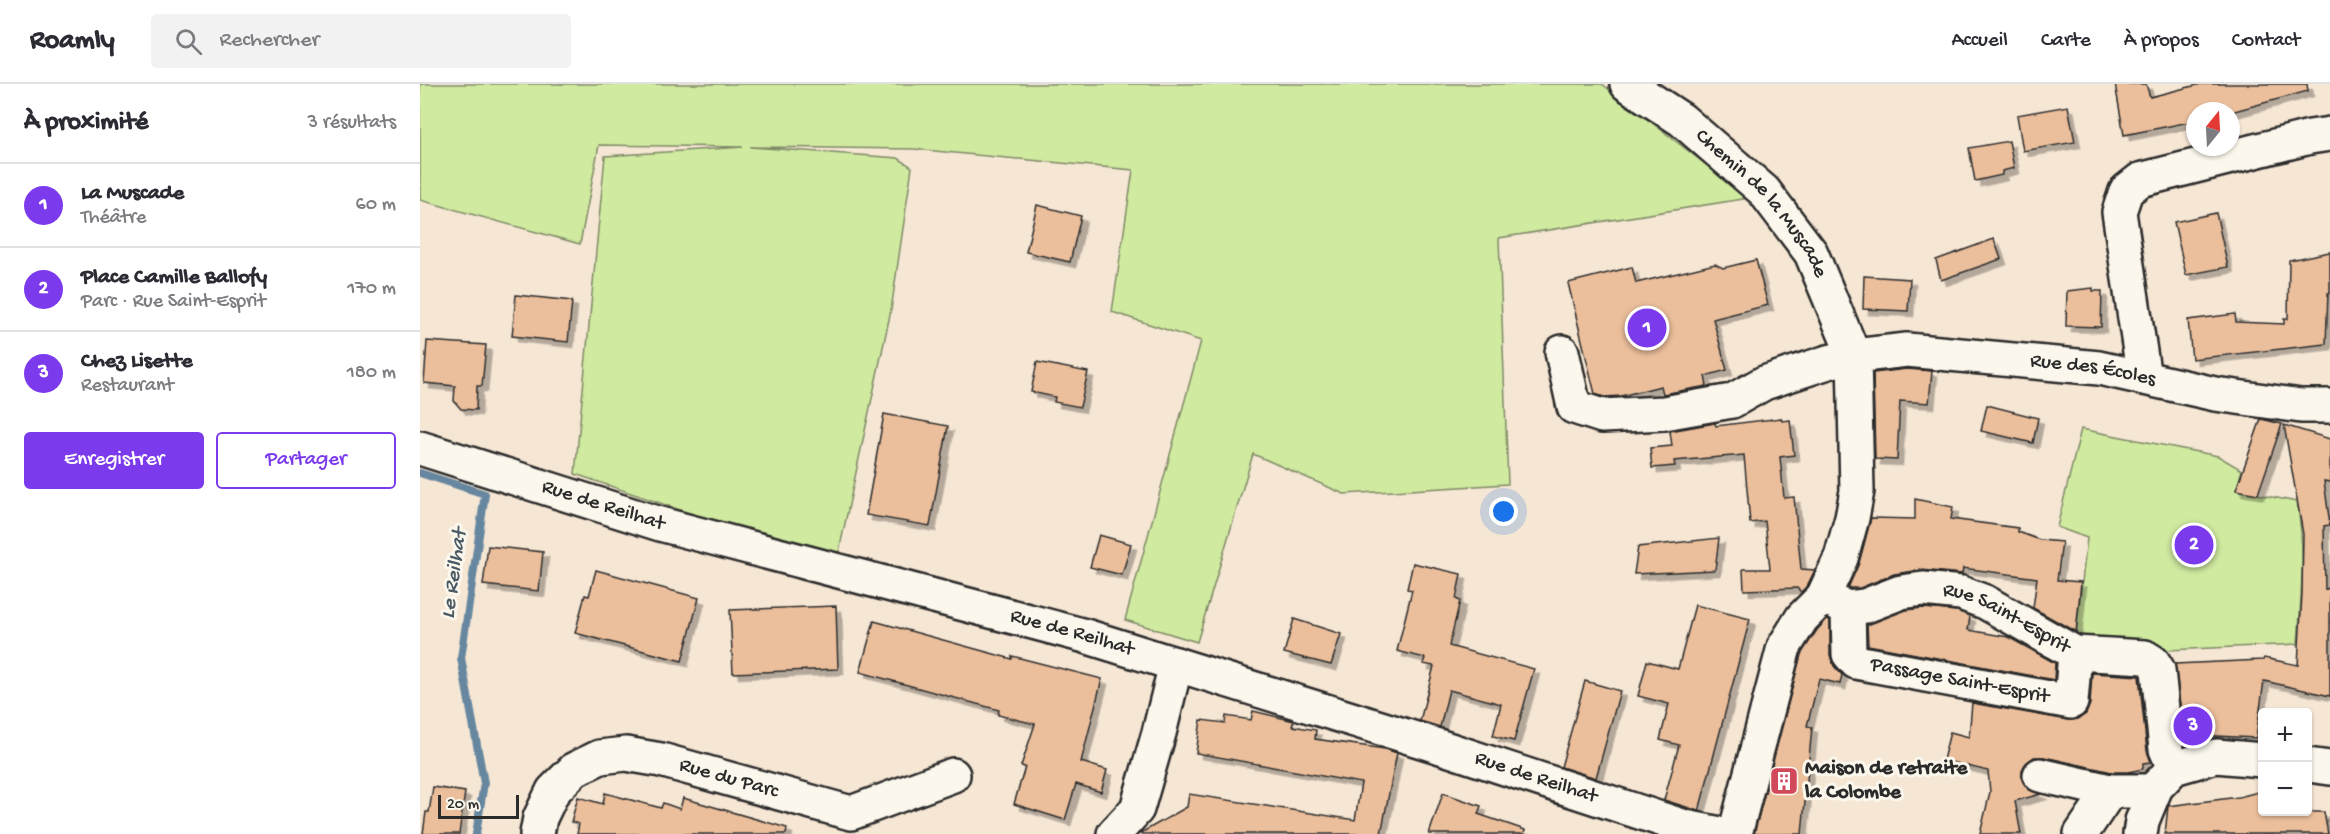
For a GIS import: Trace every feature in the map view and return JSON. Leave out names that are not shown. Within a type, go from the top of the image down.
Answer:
[{"type":"street","name":"Chemin de la Muscade","points":[[1626,84],[1682,120],[1764,191],[1810,253],[1854,356]]},
{"type":"street","points":[[2144,378],[2119,212],[2126,191],[2140,180],[2310,136],[2330,134]]},
{"type":"street","name":"Rue des Écoles","points":[[1562,352],[1574,407],[1602,416],[1664,413],[1732,401],[1764,383],[1854,356],[1907,350],[2099,368],[2215,394],[2301,406],[2330,406]]},
{"type":"street","points":[[1735,834],[1784,647],[1802,618],[1835,603],[1841,558],[1857,491],[1854,356]]},
{"type":"street","name":"Rue de Reilhat","points":[[420,448],[660,524],[1082,635],[1438,746],[1685,827],[1720,834]]},
{"type":"street","name":"Rue Saint-Esprit","points":[[1835,603],[1865,606],[1901,592],[1923,589],[1961,593],[1985,602],[2074,653],[2145,657],[2153,662],[2158,670],[2166,750],[2164,779]]},
{"type":"street","name":"Passage Saint-Esprit","points":[[1835,603],[1849,654],[1856,662],[2071,702],[2074,653]]},
{"type":"street","points":[[1114,834],[1137,809],[1176,664]]},
{"type":"street","name":"Rue du Parc","points":[[537,834],[540,818],[553,792],[574,770],[600,757],[626,754],[661,760],[851,813],[953,775]]},
{"type":"street","points":[[2040,775],[2110,791],[2164,779],[2217,756],[2258,760]]},
{"type":"street","points":[[2312,766],[2330,768]]},
{"type":"street","points":[[2140,834],[2142,821],[2164,779]]},
{"type":"street","points":[[2081,834],[2110,791]]},
{"type":"green space","points":[[420,84],[1602,84],[1749,198],[1499,238],[1508,484],[1344,494],[1253,454],[1197,642],[1125,620],[1201,341],[1112,312],[1133,170],[914,149],[750,147],[898,158],[912,167],[891,310],[838,556],[754,535],[575,474],[605,156],[743,147],[599,145],[580,244],[420,200]]},
{"type":"green space","points":[[2081,429],[2218,456],[2242,470],[2236,490],[2297,502],[2302,556],[2298,644],[2167,650],[2075,643],[2087,538],[2057,527]]},
{"type":"building","points":[[2115,84],[2146,84],[2150,97],[2201,84],[2307,84],[2308,91],[2240,110],[2240,102],[2186,102],[2186,123],[2124,135]]},
{"type":"building","points":[[2068,106],[2075,142],[2023,151],[2017,115]]},
{"type":"building","points":[[2009,141],[2014,168],[2002,171],[2002,175],[1975,181],[1969,148]]},
{"type":"building","points":[[1037,205],[1081,216],[1070,262],[1026,252]]},
{"type":"building","points":[[2216,213],[2228,267],[2186,275],[2174,222]]},
{"type":"building","points":[[1994,239],[2001,259],[1941,280],[1936,260]]},
{"type":"building","points":[[2330,252],[2326,344],[2192,359],[2188,320],[2235,314],[2236,322],[2284,324],[2284,319],[2288,319],[2289,260]]},
{"type":"building","points":[[1756,260],[1768,305],[1713,319],[1727,370],[1705,376],[1707,386],[1663,394],[1661,386],[1621,396],[1604,397],[1595,394],[1568,283],[1632,267],[1636,283],[1715,264],[1723,268]]},
{"type":"building","points":[[1864,276],[1910,279],[1908,311],[1863,309]]},
{"type":"building","points":[[2093,288],[2093,291],[2102,291],[2101,327],[2066,326],[2067,291]]},
{"type":"building","points":[[516,295],[572,301],[568,342],[512,336]]},
{"type":"building","points":[[427,341],[486,345],[482,386],[477,386],[476,410],[461,409],[454,401],[455,386],[424,383]]},
{"type":"building","points":[[1037,362],[1088,372],[1080,407],[1054,402],[1055,397],[1031,392]]},
{"type":"building","points":[[1907,369],[1932,371],[1929,403],[1900,401],[1897,460],[1875,459],[1873,373]]},
{"type":"building","points":[[1987,405],[2038,418],[2033,443],[1981,431]]},
{"type":"building","points":[[884,414],[948,426],[930,526],[866,515]]},
{"type":"building","points":[[1781,418],[1782,421],[1790,420],[1794,455],[1780,457],[1784,498],[1794,497],[1801,569],[1815,570],[1807,586],[1801,592],[1797,588],[1744,590],[1743,569],[1770,569],[1765,521],[1750,523],[1744,455],[1674,461],[1675,466],[1652,468],[1650,448],[1672,446],[1670,431],[1715,423],[1716,426]]},
{"type":"building","points":[[2261,419],[2282,424],[2258,494],[2236,490]]},
{"type":"building","points":[[2284,425],[2330,439],[2330,482],[2324,481],[2330,525],[2324,526],[2325,590],[2330,587],[2330,696],[2264,681],[2260,708],[2258,708],[2256,738],[2198,735],[2197,730],[2183,730],[2175,664],[2263,660],[2264,658],[2298,665],[2303,534]]},
{"type":"building","points":[[1915,499],[1953,507],[1951,519],[2018,528],[2018,532],[2040,540],[2062,542],[2057,580],[2081,582],[2076,632],[2033,608],[2037,578],[1963,568],[1962,574],[1921,570],[1894,574],[1860,588],[1848,588],[1859,563],[1871,518],[1915,519]]},
{"type":"building","points":[[1099,535],[1131,544],[1122,575],[1090,567]]},
{"type":"building","points":[[1719,538],[1715,570],[1634,574],[1638,547]]},
{"type":"building","points":[[488,546],[543,552],[539,591],[483,585]]},
{"type":"building","points":[[1413,563],[1461,574],[1456,599],[1460,601],[1449,646],[1534,669],[1514,741],[1493,736],[1501,704],[1449,690],[1440,727],[1420,721],[1434,666],[1423,664],[1425,658],[1397,651],[1412,590],[1407,589]]},
{"type":"building","points":[[596,570],[699,598],[682,661],[575,633],[585,595],[589,596]]},
{"type":"building","points":[[1695,605],[1750,619],[1699,811],[1664,800],[1679,745],[1660,740],[1669,704],[1638,696],[1647,661],[1678,669]]},
{"type":"building","points":[[836,606],[838,669],[733,673],[730,610]]},
{"type":"building","points":[[1923,608],[1957,611],[1970,616],[1968,630],[2008,637],[2055,663],[2054,680],[1868,645],[1867,625],[1906,610]]},
{"type":"building","points":[[1294,619],[1341,634],[1331,665],[1284,653]]},
{"type":"building","name":"Maison de retraite la Colombe","points":[[1827,619],[1830,620],[1830,655],[1834,666],[1842,675],[1840,684],[1819,679],[1807,726],[1812,727],[1802,834],[1754,834],[1801,654]]},
{"type":"building","points":[[874,621],[1012,659],[1012,656],[1102,679],[1081,762],[1107,770],[1101,792],[1076,784],[1065,820],[1014,804],[1025,767],[1021,766],[1035,724],[998,715],[999,710],[860,672]]},
{"type":"building","points":[[2092,673],[2139,676],[2147,751],[2151,762],[2143,763],[2143,769],[2112,772],[2044,757],[2034,757],[2026,763],[2022,770],[2022,780],[2028,789],[2041,794],[2015,801],[2021,834],[1980,834],[1990,792],[1988,771],[1943,760],[1950,732],[1969,737],[1972,703],[2068,720],[2078,719],[2086,714],[2090,704]]},
{"type":"building","points":[[1585,681],[1620,691],[1596,778],[1561,767]]},
{"type":"building","points":[[1253,711],[1294,721],[1292,726],[1316,730],[1315,739],[1385,749],[1397,753],[1381,834],[1139,834],[1187,807],[1189,794],[1355,820],[1361,783],[1196,753],[1201,720],[1225,723],[1226,716],[1251,720]]},
{"type":"building","points":[[433,787],[465,792],[459,834],[423,834]]},
{"type":"building","points":[[2258,792],[2258,816],[2312,816],[2312,812],[2324,812],[2328,834],[2165,834],[2168,806],[2239,797]]},
{"type":"building","points":[[605,793],[661,808],[663,803],[680,809],[683,798],[787,828],[786,834],[577,834],[579,824],[571,822],[578,797],[603,804]]},
{"type":"building","points":[[1443,793],[1481,806],[1478,814],[1525,830],[1524,834],[1429,834]]},
{"type":"waterway","name":"Le Reilhat","points":[[420,473],[485,494],[461,658],[484,783],[476,834]]},
{"type":"place","name":"La Muscade","points":[[1647,328]]},
{"type":"place","name":"Place Camille Ballofy","points":[[2194,545]]},
{"type":"place","name":"Chez Lisette","points":[[2193,726]]},
{"type":"place","name":"Maison de retraite la Colombe","points":[[1784,781]]}]
